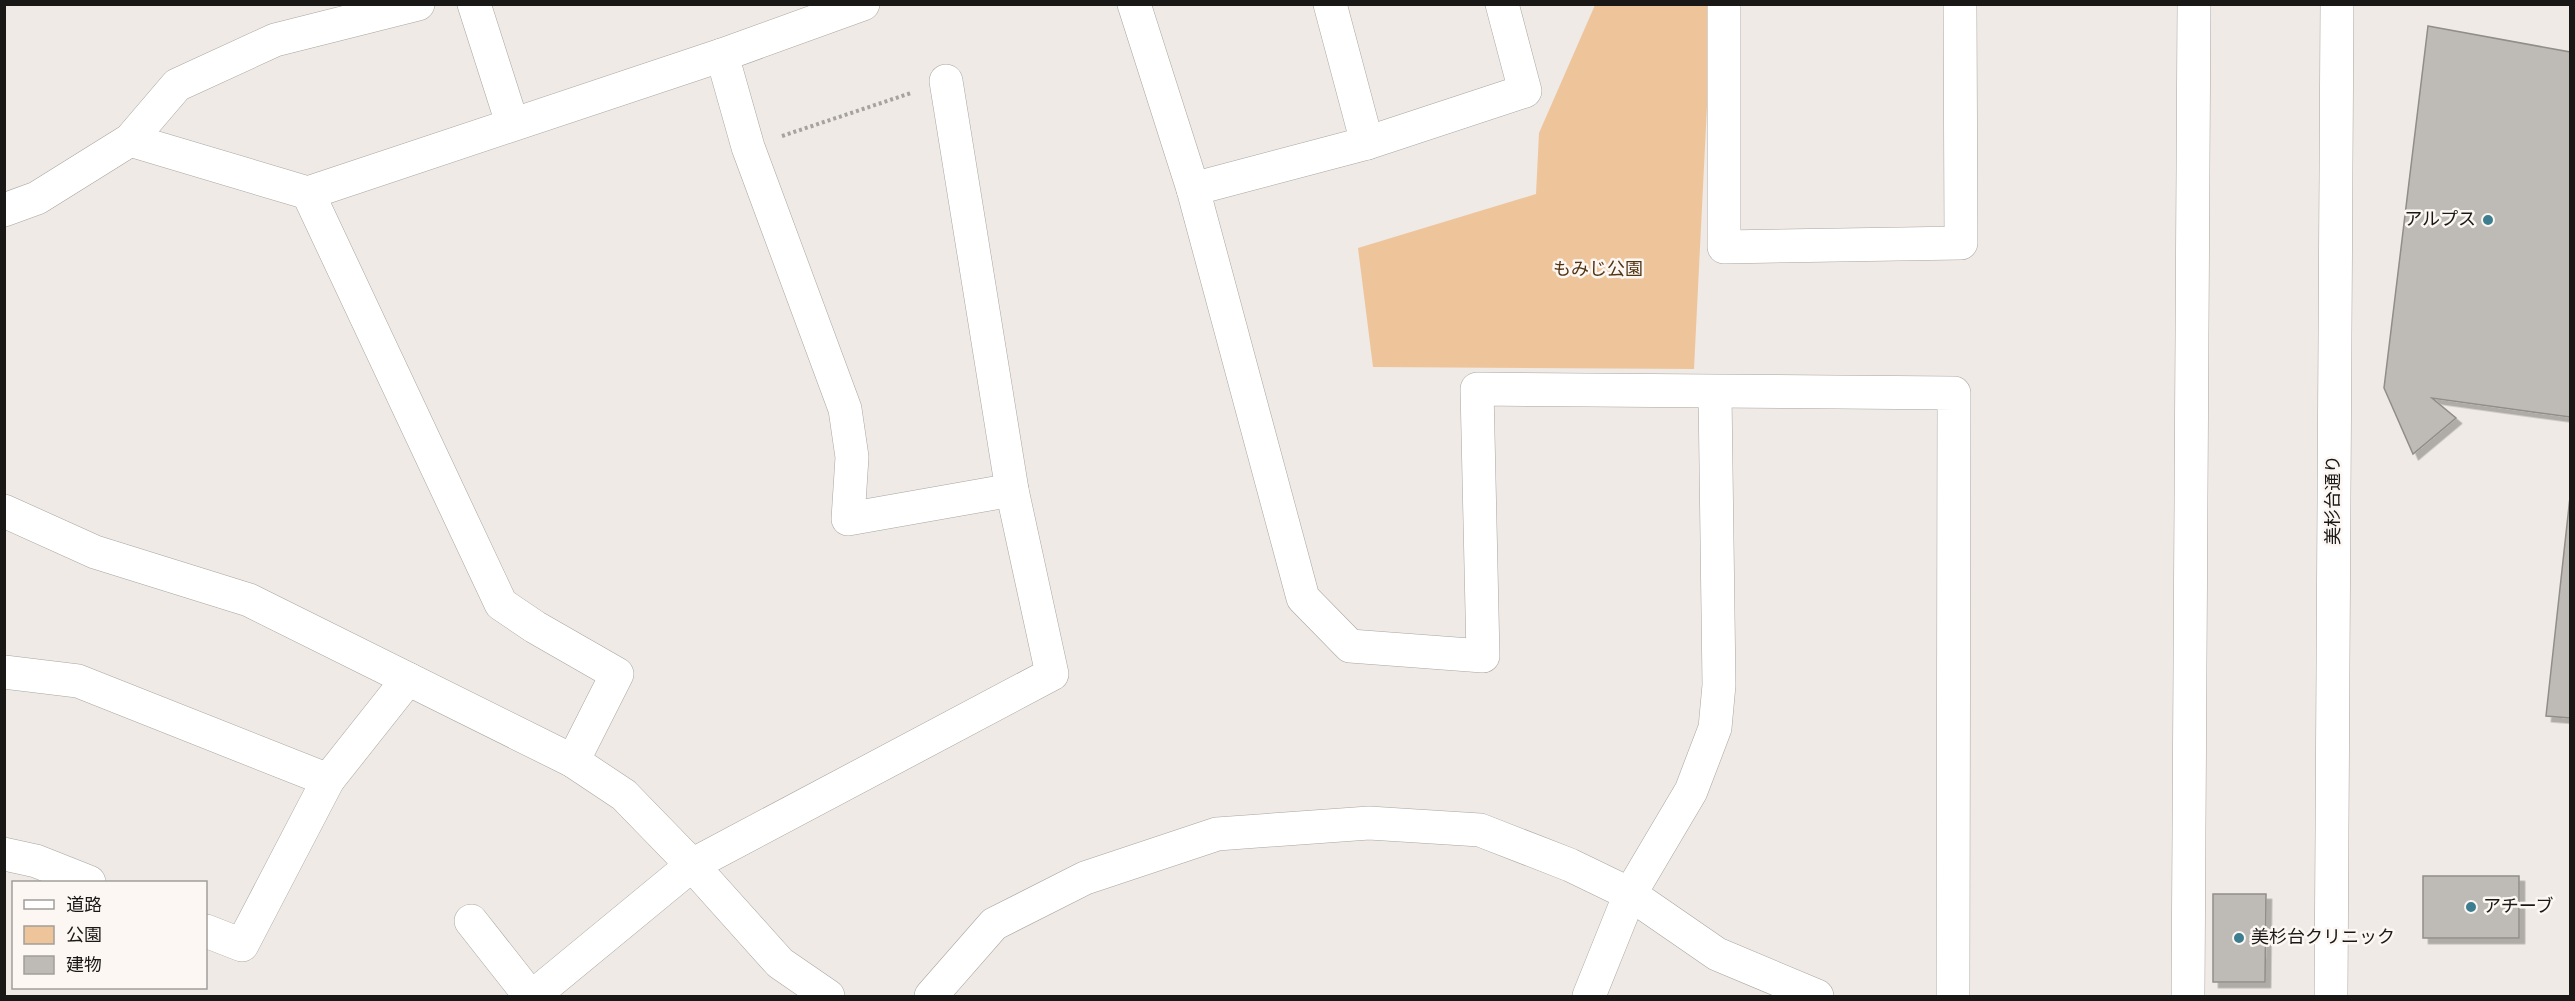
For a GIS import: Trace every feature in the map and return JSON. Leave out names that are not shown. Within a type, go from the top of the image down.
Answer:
[{"type":"street","points":[[4,210],[37,198],[130,140],[177,85],[275,40],[418,4]]},
{"type":"street","points":[[474,4],[512,123]]},
{"type":"street","points":[[130,140],[308,193],[512,123],[722,55],[863,4]]},
{"type":"street","points":[[1134,4],[1193,189],[1303,598],[1350,646],[1483,656],[1478,389],[1714,393],[1954,393],[1953,996]]},
{"type":"street","points":[[1330,4],[1367,143]]},
{"type":"street","points":[[1193,189],[1367,143],[1525,91],[1502,4]]},
{"type":"street","points":[[1724,4],[1724,247],[1961,243],[1960,4]]},
{"type":"street","points":[[2188,996],[2194,4]]},
{"type":"street","name":"美杉台通り","points":[[2331,996],[2337,4]]},
{"type":"street","points":[[722,55],[748,147],[845,409],[852,457],[848,519],[1012,490]]},
{"type":"street","points":[[471,921],[531,996],[692,865],[1052,674],[1012,490],[946,81]]},
{"type":"street","points":[[308,193],[501,604],[535,627],[617,674],[573,761]]},
{"type":"street","points":[[1589,996],[1630,894],[1691,790],[1714,728],[1719,685],[1714,393]]},
{"type":"street","points":[[4,511],[95,552],[249,600],[573,761],[624,795],[692,865],[780,963],[828,996]]},
{"type":"street","points":[[4,672],[78,681],[328,780]]},
{"type":"street","points":[[207,931],[242,945],[328,780],[408,679]]},
{"type":"street","points":[[931,996],[994,924],[1085,878],[1216,834],[1369,823],[1480,830],[1570,865],[1630,894],[1717,954],[1817,996]]},
{"type":"street","points":[[4,854],[36,861],[86,881]]},
{"type":"path","points":[[748,147],[946,81]]},
{"type":"green space","name":"もみじ公園","points":[[1595,5],[1712,5],[1694,369],[1373,367],[1358,248],[1536,194],[1539,133]]},
{"type":"building","name":"アルプス","points":[[2428,26],[2570,52],[2570,417],[2432,398],[2456,418],[2413,454],[2384,388]]},
{"type":"building","points":[[2570,497],[2570,718],[2546,716]]},
{"type":"building","name":"アチーブ","points":[[2423,876],[2519,876],[2519,938],[2423,938]]},
{"type":"building","name":"美杉台クリニック","points":[[2213,894],[2266,894],[2265,982],[2213,982]]},
{"type":"place","name":"アルプス","points":[[2488,220]]},
{"type":"place","name":"アチーブ","points":[[2471,907]]},
{"type":"place","name":"美杉台クリニック","points":[[2239,938]]}]
